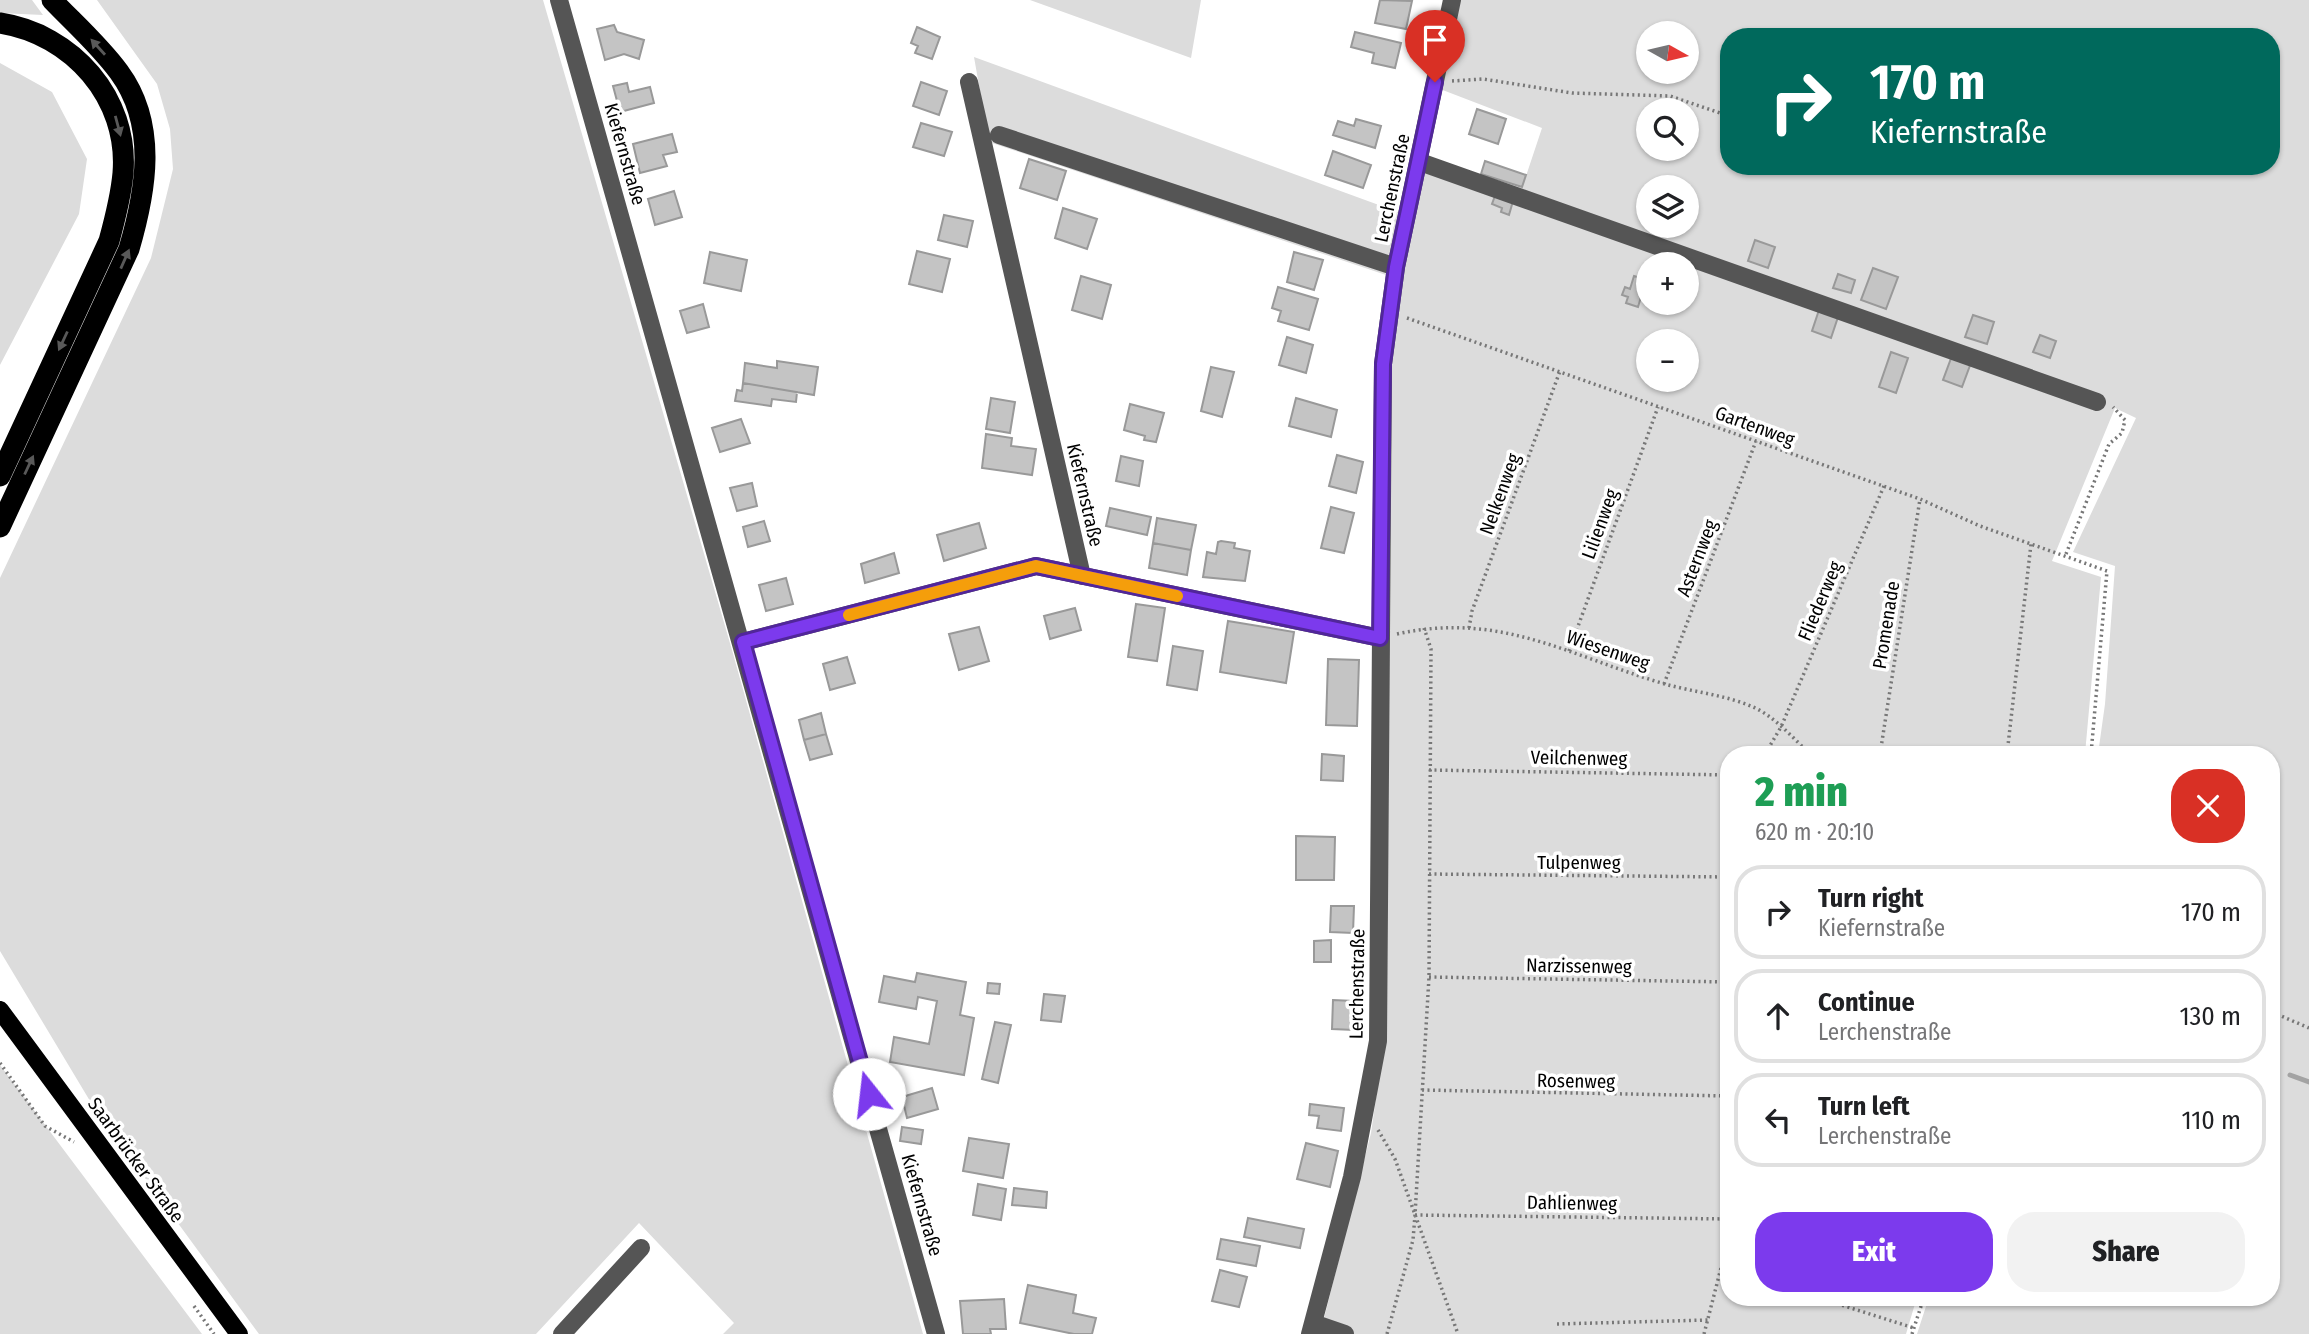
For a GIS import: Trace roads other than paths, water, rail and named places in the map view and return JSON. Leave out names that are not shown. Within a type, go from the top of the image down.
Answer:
[{"type":"highway","points":[[0,527],[129,249],[140,211],[146,174],[145,140],[136,106],[121,74],[96,44],[52,0]]},
{"type":"highway","points":[[0,23],[24,27],[54,41],[81,61],[101,86],[114,113],[122,141],[124,171],[119,205],[109,241],[0,475]]},
{"type":"main road","name":"Saarbrücker Straße","points":[[0,1010],[239,1334]]},
{"type":"street","name":"Kiefernstraße","points":[[559,0],[743,642],[936,1334]]},
{"type":"street","name":"Lerchenstraße","points":[[1345,1334],[1311,1328],[1352,1177],[1367,1110],[1378,1041],[1383,364],[1396,267],[1452,0]]},
{"type":"street","name":"Kiefernstraße","points":[[743,642],[1036,566],[1082,576],[969,82]]},
{"type":"street","points":[[999,135],[1396,267]]},
{"type":"street","points":[[1420,162],[2097,402]]},
{"type":"street","points":[[1082,576],[1380,638]]},
{"type":"street","points":[[562,1334],[641,1248]]},
{"type":"waterway","points":[[2290,1075],[2309,1082]]}]
